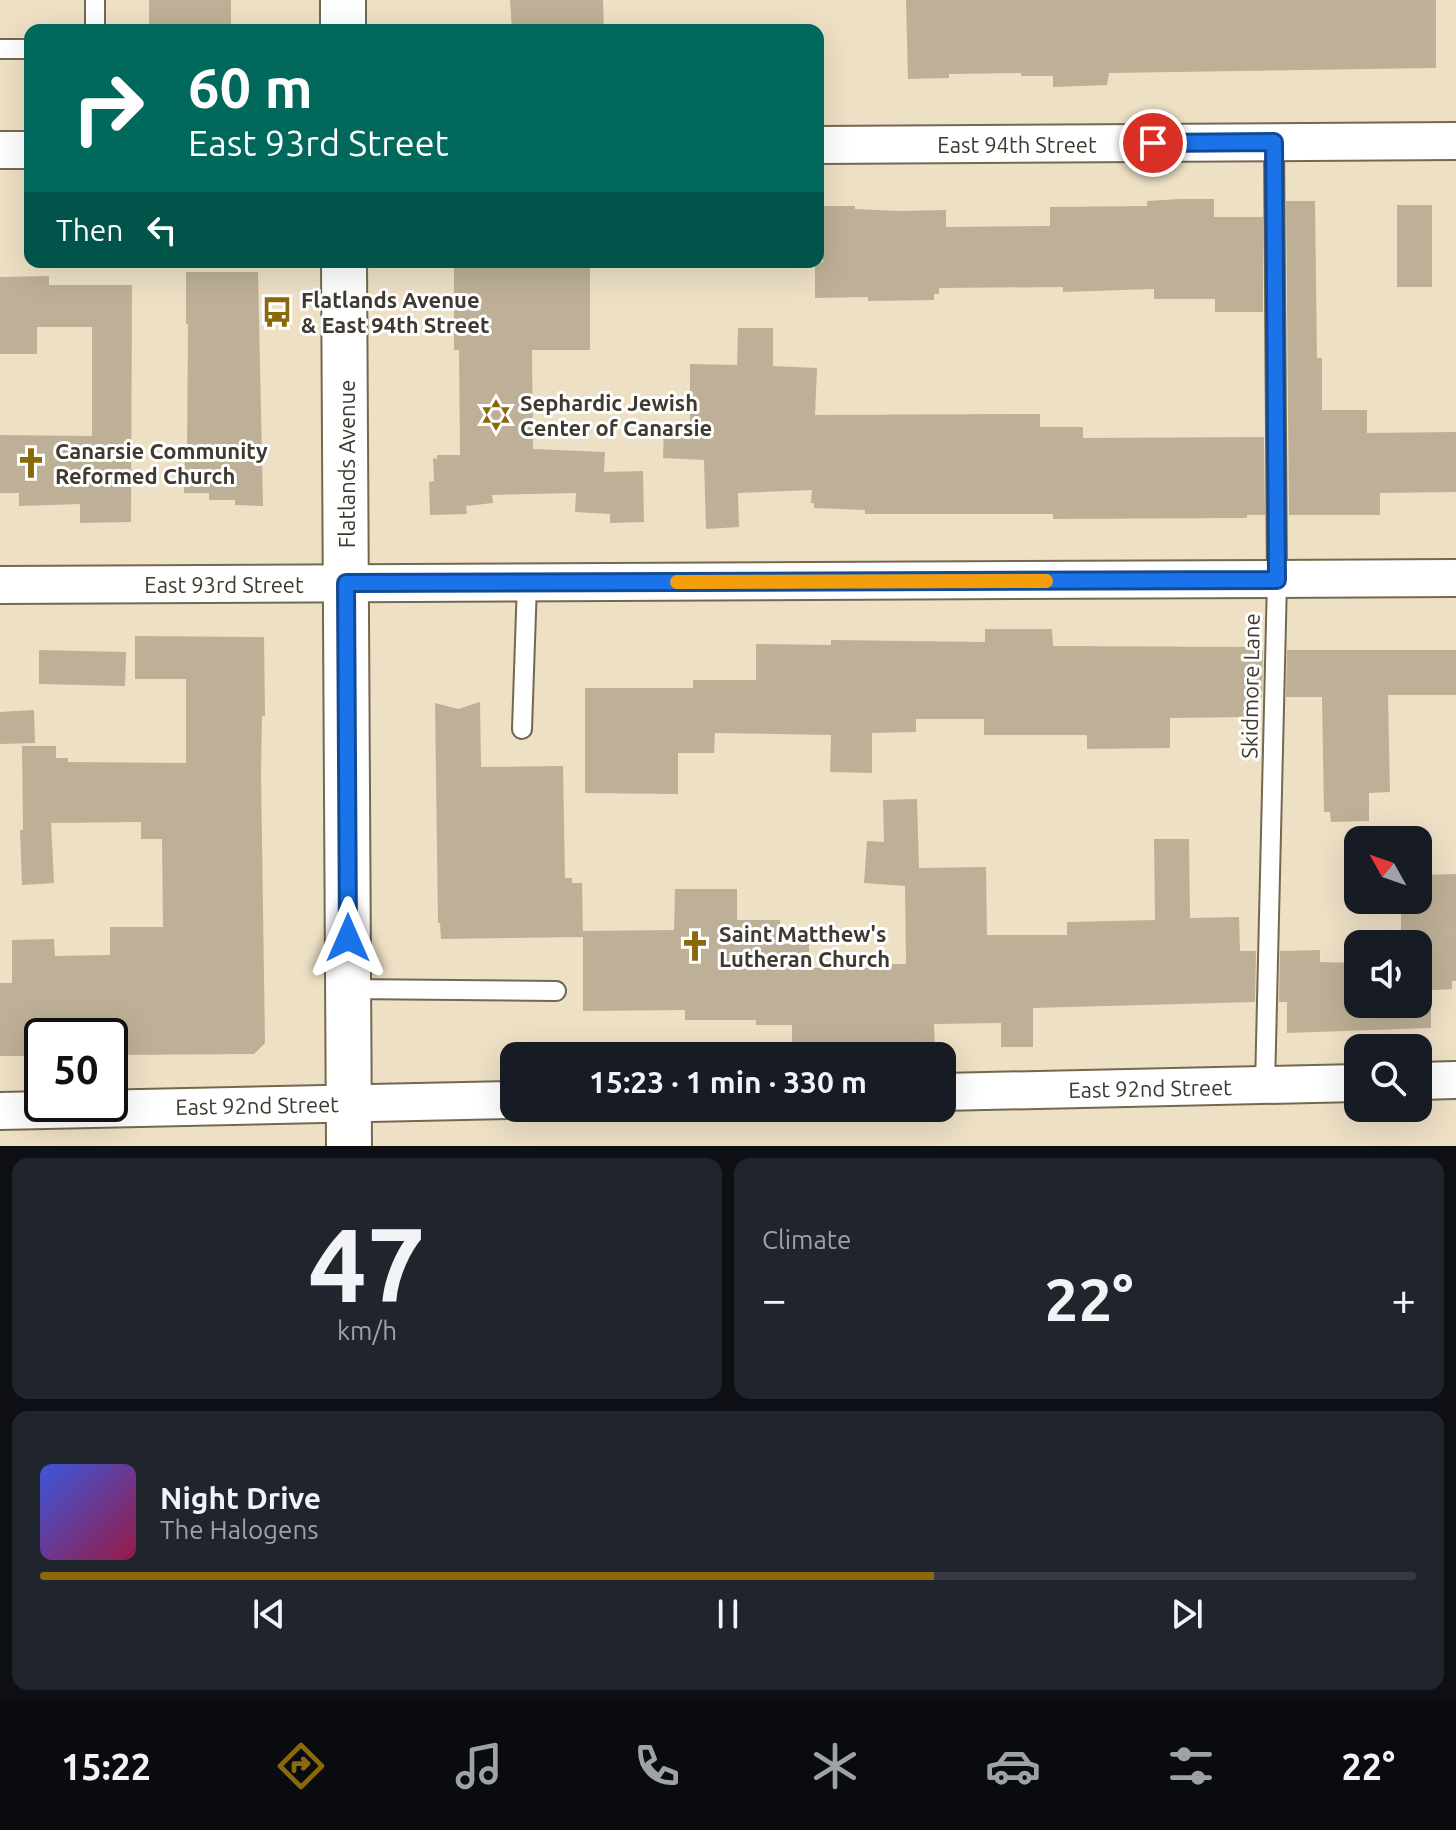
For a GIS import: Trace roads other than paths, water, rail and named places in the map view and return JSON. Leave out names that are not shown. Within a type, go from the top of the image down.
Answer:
[{"type":"main road","points":[[343,0],[343,24]]},
{"type":"main road","name":"Flatlands Avenue","points":[[344,268],[349,1146]]},
{"type":"street","name":"East 94th Street","points":[[824,145],[1456,141]]},
{"type":"street","points":[[0,150],[24,150]]},
{"type":"street","name":"East 93rd Street","points":[[0,585],[1456,578]]},
{"type":"street","points":[[1432,1081],[1456,1080]]},
{"type":"street","name":"East 92nd Street","points":[[956,1092],[1344,1083]]},
{"type":"street","name":"East 92nd Street","points":[[0,1111],[500,1100]]},
{"type":"lane","points":[[95,0],[95,24]]},
{"type":"lane","points":[[0,49],[24,49]]},
{"type":"lane","name":"Skidmore Lane","points":[[1265,1086],[1277,580],[1274,142]]},
{"type":"lane","points":[[522,729],[527,583]]},
{"type":"lane","points":[[348,989],[556,991]]},
{"type":"place","name":"Flatlands Avenue & East 94th Street","points":[[277,312]]},
{"type":"place","name":"Sephardic Jewish Center of Canarsie","points":[[496,415]]},
{"type":"place","name":"Canarsie Community Reformed Church","points":[[31,463]]},
{"type":"place","name":"Saint Matthew's Lutheran Church","points":[[695,946]]}]
